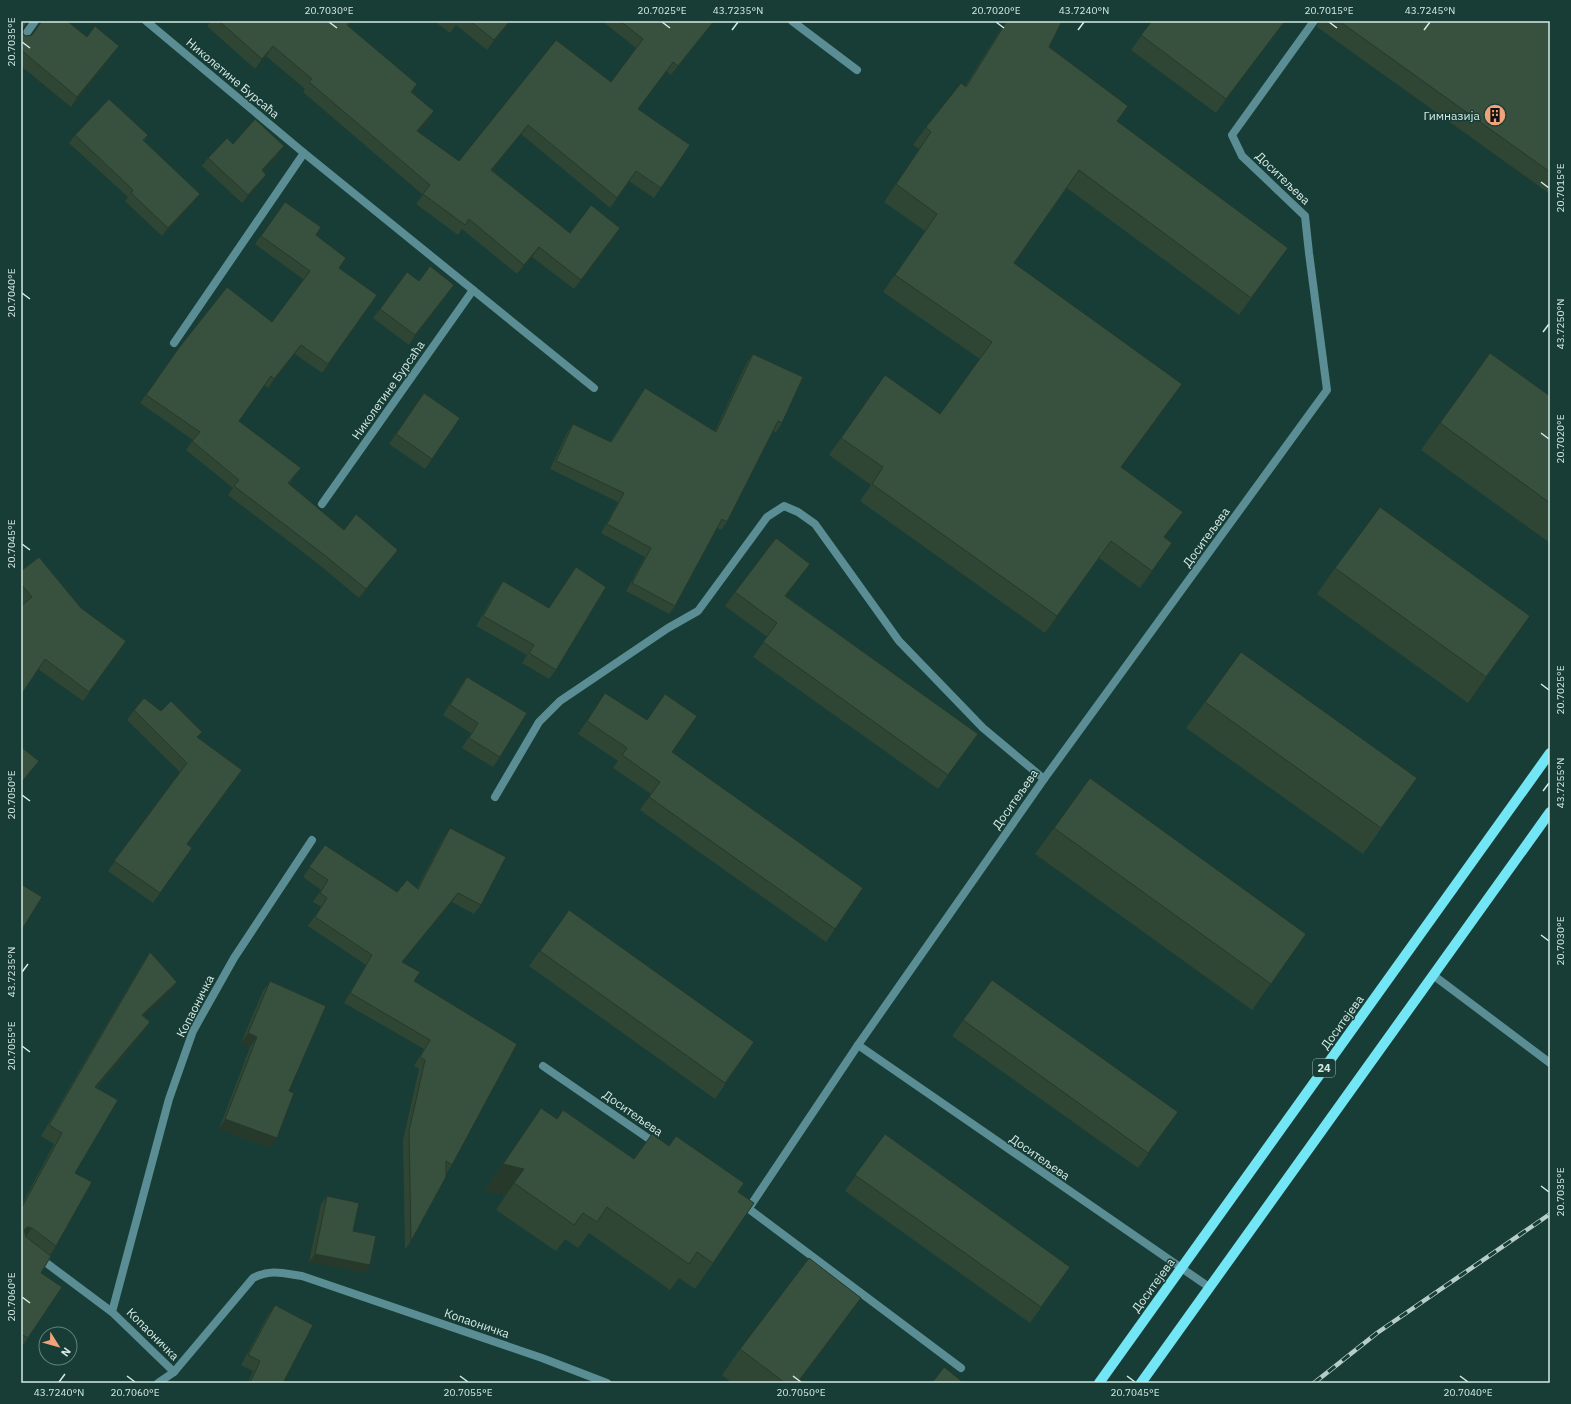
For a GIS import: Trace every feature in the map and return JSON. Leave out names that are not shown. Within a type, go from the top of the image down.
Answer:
[{"type":"main road","name":"Доситејева","points":[[1099,1383],[1550,754]]},
{"type":"main road","points":[[1141,1383],[1550,812]]},
{"type":"street","points":[[21,41],[35,21]]},
{"type":"street","name":"Николетине Бурсаћа","points":[[146,21],[304,153],[594,388]]},
{"type":"street","points":[[792,21],[857,70]]},
{"type":"street","name":"Доситељева","points":[[749,1208],[858,1046],[1044,779],[1327,390],[1305,216],[1242,156],[1232,136],[1314,21]]},
{"type":"street","points":[[174,343],[304,153]]},
{"type":"street","name":"Николетине Бурсаћа","points":[[322,504],[473,290]]},
{"type":"street","points":[[494,797],[539,722],[555,706],[668,628],[698,611],[767,517],[784,506],[798,512],[815,524],[899,641],[983,728],[1044,779]]},
{"type":"street","name":"Копаоничка","points":[[312,840],[234,958],[193,1031],[168,1099],[112,1312],[174,1372],[253,1278],[264,1272],[302,1276],[542,1358],[607,1383]]},
{"type":"street","points":[[1433,974],[1550,1063]]},
{"type":"street","name":"Доситељева","points":[[858,1046],[1209,1287]]},
{"type":"street","name":"Доситељева","points":[[543,1066],[665,1150]]},
{"type":"street","points":[[736,1199],[961,1368]]},
{"type":"street","points":[[21,1244],[112,1312]]},
{"type":"street","points":[[158,1383],[174,1372]]},
{"type":"building","points":[[21,21],[28,21],[23,28],[23,33],[25,36],[32,35],[42,21],[67,21],[87,37],[95,26],[119,46],[77,97],[21,50]]},
{"type":"building","points":[[219,21],[350,21],[347,25],[417,84],[411,92],[434,111],[417,131],[459,161],[556,40],[611,82],[643,39],[620,21],[714,21],[678,66],[673,62],[638,109],[690,145],[661,188],[636,171],[617,198],[528,125],[491,170],[570,233],[591,205],[620,228],[581,280],[539,247],[524,265],[469,219],[465,225],[423,194],[430,185],[309,82],[312,79],[273,46],[262,59]]},
{"type":"building","points":[[470,21],[510,21],[494,40]]},
{"type":"building","points":[[1007,21],[1062,21],[1049,47],[1128,106],[1117,121],[1288,248],[1251,298],[1079,170],[1014,263],[1182,384],[1121,467],[1183,512],[1164,537],[1172,543],[1152,571],[1111,541],[1057,616],[872,484],[883,467],[841,438],[885,375],[940,414],[992,342],[895,275],[937,214],[896,184],[931,132],[926,127],[961,83],[966,87]]},
{"type":"building","points":[[1152,21],[1285,21],[1226,99],[1141,35]]},
{"type":"building","name":"Гимназија","points":[[1339,21],[1550,21],[1550,172]]},
{"type":"building","points":[[109,99],[148,135],[143,140],[200,194],[168,228],[131,193],[133,190],[75,135]]},
{"type":"building","points":[[255,119],[284,146],[262,170],[266,175],[248,195],[208,158],[227,138],[233,144]]},
{"type":"building","points":[[285,202],[321,227],[316,235],[346,258],[339,268],[377,295],[328,364],[301,345],[274,379],[271,376],[239,421],[301,468],[288,483],[344,530],[356,514],[398,550],[366,589],[234,486],[239,480],[192,441],[200,432],[146,395],[178,349],[227,287],[272,322],[310,271],[261,236]]},
{"type":"building","points":[[430,266],[454,285],[415,335],[380,309],[407,272],[419,281]]},
{"type":"building","points":[[1490,353],[1550,396],[1550,503],[1440,423]]},
{"type":"building","points":[[753,354],[803,377],[782,423],[778,421],[727,522],[722,519],[675,606],[632,583],[651,548],[607,524],[624,493],[556,461],[573,424],[611,442],[645,388],[716,432]]},
{"type":"building","points":[[424,393],[460,418],[432,459],[396,434]]},
{"type":"building","points":[[1380,507],[1530,616],[1486,677],[1335,568]]},
{"type":"building","points":[[776,538],[810,564],[785,596],[978,734],[948,775],[763,642],[777,623],[735,592]]},
{"type":"building","points":[[39,557],[81,608],[126,641],[89,692],[45,659],[21,695],[21,606],[32,597],[21,584],[21,571]]},
{"type":"building","points":[[576,567],[606,587],[556,670],[529,653],[534,645],[483,616],[503,581],[549,608]]},
{"type":"building","points":[[1241,652],[1417,778],[1381,828],[1205,702]]},
{"type":"building","points":[[467,677],[527,713],[500,757],[469,738],[478,723],[450,705]]},
{"type":"building","points":[[605,693],[647,720],[665,694],[697,716],[672,752],[863,888],[835,929],[649,797],[660,782],[622,755],[627,748],[587,721]]},
{"type":"building","points":[[144,698],[161,711],[171,701],[202,732],[197,737],[242,770],[187,844],[192,848],[160,893],[114,861],[187,763],[134,710]]},
{"type":"building","points":[[21,747],[39,761],[21,783]]},
{"type":"building","points":[[1090,778],[1306,934],[1271,984],[1054,828]]},
{"type":"building","points":[[450,828],[506,857],[481,905],[458,893],[402,962],[420,972],[414,981],[517,1044],[452,1165],[446,1161],[446,1177],[411,1241],[409,1131],[425,1060],[420,1057],[430,1040],[350,993],[372,955],[315,917],[327,898],[320,893],[328,880],[309,867],[325,845],[397,892],[407,880],[418,889]]},
{"type":"building","points":[[21,884],[42,897],[21,931]]},
{"type":"building","points":[[569,910],[754,1042],[725,1083],[540,951]]},
{"type":"building","points":[[150,952],[177,982],[142,1015],[150,1022],[95,1087],[118,1100],[75,1173],[92,1182],[56,1246],[32,1228],[27,1227],[24,1230],[26,1237],[51,1256],[41,1273],[62,1287],[28,1338],[21,1334],[21,1209],[62,1133],[49,1125]]},
{"type":"building","points":[[992,980],[1178,1112],[1148,1153],[963,1020]]},
{"type":"building","points":[[270,981],[326,1006],[289,1091],[294,1093],[277,1138],[225,1119],[257,1037],[248,1033]]},
{"type":"building","points":[[541,1108],[557,1119],[563,1110],[634,1159],[652,1134],[669,1146],[676,1136],[744,1183],[738,1192],[754,1203],[713,1263],[697,1252],[689,1264],[607,1207],[597,1222],[583,1213],[574,1225],[514,1183],[524,1169],[503,1164]]},
{"type":"building","points":[[885,1134],[1070,1267],[1041,1307],[855,1175]]},
{"type":"building","points":[[327,1196],[359,1203],[353,1231],[376,1236],[370,1265],[315,1254]]},
{"type":"building","points":[[809,1258],[861,1298],[797,1383],[785,1383],[740,1349]]},
{"type":"building","points":[[275,1305],[313,1325],[283,1383],[250,1383],[260,1361],[248,1355]]},
{"type":"building","points":[[944,1367],[964,1383],[932,1383]]},
{"type":"railway","points":[[1314,1383],[1377,1333],[1550,1214]]},
{"type":"place","name":"Гимназија","points":[[1495,115]]}]
